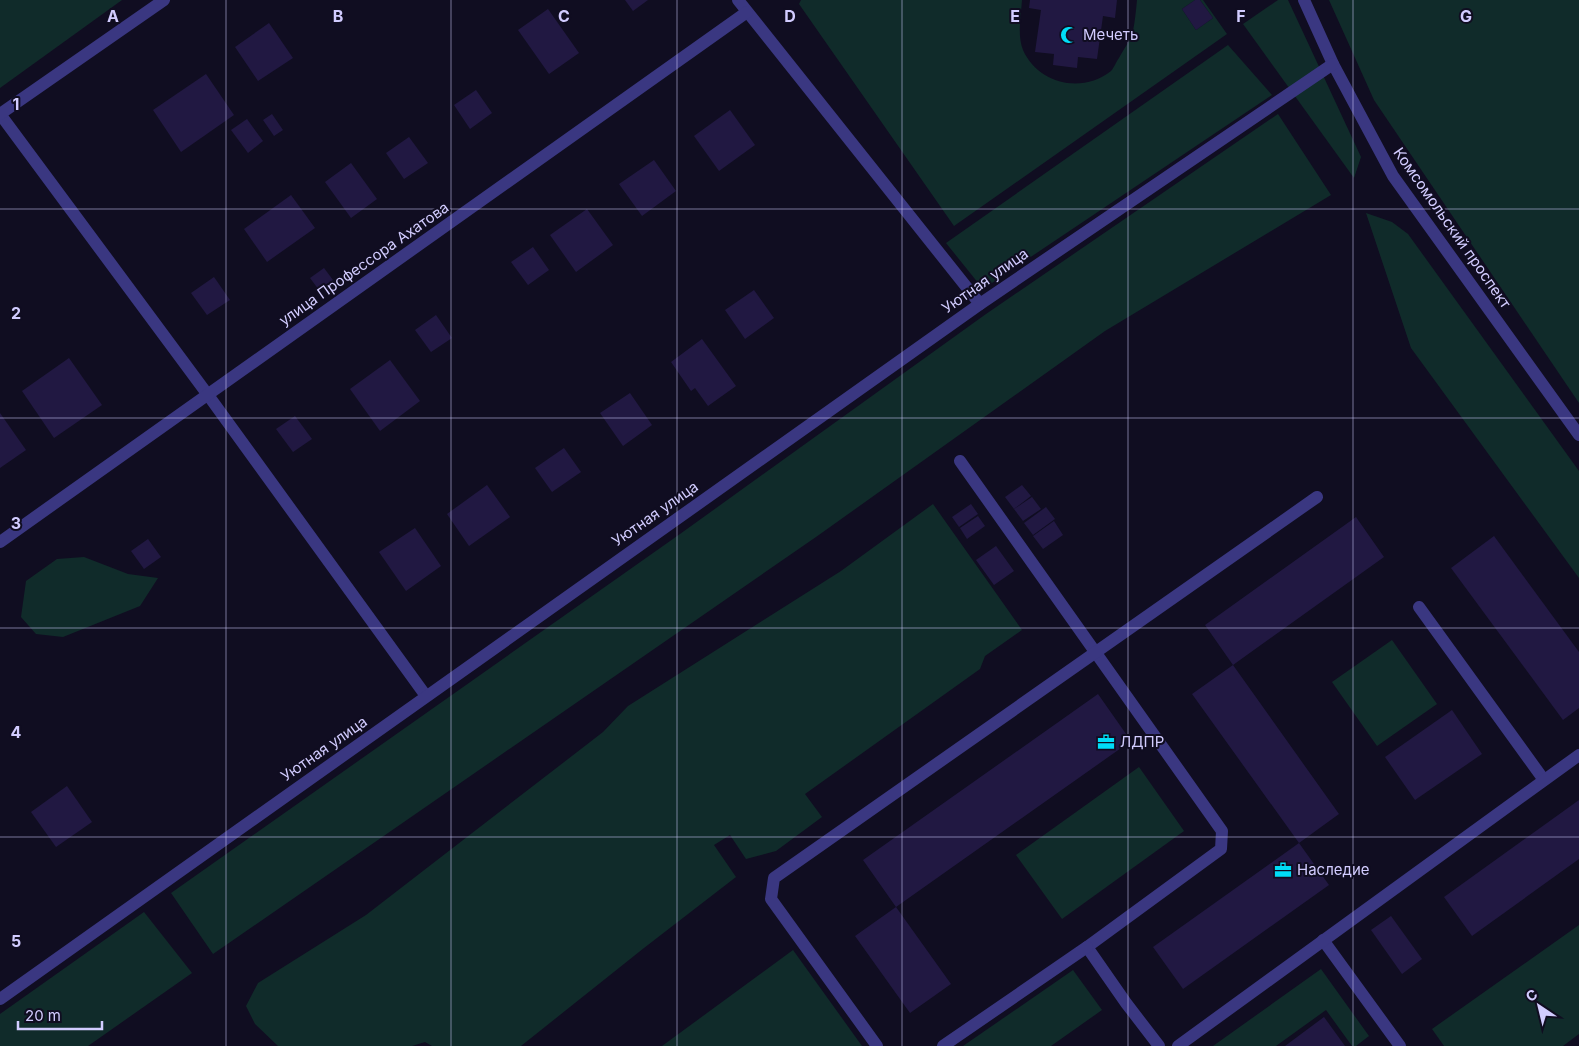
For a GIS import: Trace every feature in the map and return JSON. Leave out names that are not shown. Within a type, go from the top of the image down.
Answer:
[{"type":"street","points":[[164,0],[0,114],[208,395],[426,696]]},
{"type":"street","points":[[738,0],[980,304]]},
{"type":"street","name":"Комсомольский проспект","points":[[1304,0],[1333,64],[1393,176],[1579,436]]},
{"type":"street","name":"улица Профессора Ахатова","points":[[0,542],[747,12]]},
{"type":"street","name":"Уютная улица","points":[[0,999],[980,304],[1333,64]]},
{"type":"street","points":[[943,1046],[1087,947],[1221,849],[1222,831],[960,461]]},
{"type":"street","points":[[877,1046],[771,899],[774,878],[1317,497]]},
{"type":"street","points":[[1419,607],[1544,780]]},
{"type":"street","points":[[1178,1046],[1579,755]]},
{"type":"street","points":[[1323,940],[1400,1046]]},
{"type":"street","points":[[1087,947],[1159,1046]]},
{"type":"green space","points":[[0,0],[122,0],[0,88]]},
{"type":"green space","points":[[801,0],[1022,0],[1020,38],[1023,50],[1030,62],[1050,78],[1074,83],[1100,78],[1112,70],[1132,34],[1137,0],[1195,0],[1182,9],[1196,30],[1213,18],[1200,0],[1203,0],[1227,34],[954,226],[799,4]]},
{"type":"green space","points":[[1278,0],[1288,0],[1361,157],[1354,178],[1243,24]]},
{"type":"green space","points":[[1329,0],[1579,0],[1579,403],[1374,100]]},
{"type":"green space","points":[[1228,45],[1272,95],[983,289],[946,243]]},
{"type":"green space","points":[[1278,114],[1331,195],[1105,331],[816,537],[213,954],[171,893],[680,534],[986,314]]},
{"type":"green space","points":[[1366,213],[1392,222],[1408,234],[1579,471],[1579,578],[1411,348]]},
{"type":"green space","points":[[933,504],[1022,630],[985,656],[980,669],[805,794],[822,817],[776,851],[746,859],[730,835],[714,845],[736,877],[521,1046],[432,1046],[425,1042],[412,1046],[278,1046],[255,1024],[246,1006],[258,983],[366,915],[603,732],[628,706],[841,571]]},
{"type":"green space","points":[[84,557],[128,574],[158,578],[140,606],[63,637],[36,634],[21,617],[26,581],[57,559]]},
{"type":"green space","points":[[1392,640],[1437,704],[1377,746],[1332,682]]},
{"type":"green space","points":[[1139,767],[1184,831],[1062,919],[1016,855]]},
{"type":"green space","points":[[144,912],[192,973],[88,1046],[0,1046],[0,1014]]},
{"type":"green space","points":[[1579,925],[1579,1034],[1563,1046],[1444,1046],[1432,1029]]},
{"type":"green space","points":[[793,950],[862,1046],[662,1046]]},
{"type":"green space","points":[[1321,969],[1369,1036],[1356,1046],[1352,1046],[1326,1010],[1276,1046],[1213,1046]]},
{"type":"green space","points":[[1073,970],[1102,1010],[1051,1046],[963,1046]]},
{"type":"building","points":[[625,0],[648,0],[633,11]]},
{"type":"building","name":"Мечеть","points":[[1030,0],[1117,0],[1115,18],[1103,16],[1097,59],[1078,57],[1077,68],[1053,65],[1054,54],[1035,52],[1041,10],[1029,8]]},
{"type":"building","points":[[1195,0],[1200,0],[1213,18],[1196,30],[1182,9]]},
{"type":"building","points":[[548,9],[579,53],[549,74],[518,30]]},
{"type":"building","points":[[269,23],[293,58],[258,81],[235,47]]},
{"type":"building","points":[[206,74],[234,115],[181,152],[153,110]]},
{"type":"building","points":[[476,90],[492,113],[470,129],[454,105]]},
{"type":"building","points":[[730,110],[755,145],[719,171],[694,136]]},
{"type":"building","points":[[272,114],[283,130],[274,136],[263,120]]},
{"type":"building","points":[[247,119],[263,141],[248,153],[231,130]]},
{"type":"building","points":[[409,137],[428,163],[404,179],[386,153]]},
{"type":"building","points":[[654,160],[676,191],[642,216],[619,184]]},
{"type":"building","points":[[351,163],[377,199],[351,218],[325,182]]},
{"type":"building","points":[[291,195],[315,228],[267,262],[244,229]]},
{"type":"building","points":[[587,209],[613,245],[576,272],[550,235]]},
{"type":"building","points":[[533,247],[549,270],[528,285],[511,262]]},
{"type":"building","points":[[324,268],[333,280],[319,290],[310,278]]},
{"type":"building","points":[[214,277],[230,300],[207,315],[191,293]]},
{"type":"building","points":[[754,290],[774,318],[745,339],[725,310]]},
{"type":"building","points":[[436,315],[452,338],[431,352],[415,330]]},
{"type":"building","points":[[702,339],[736,386],[708,406],[695,388],[691,391],[671,362]]},
{"type":"building","points":[[69,358],[102,405],[54,438],[22,391]]},
{"type":"building","points":[[390,360],[420,401],[380,431],[350,389]]},
{"type":"building","points":[[630,393],[652,425],[623,446],[600,413]]},
{"type":"building","points":[[0,413],[26,450],[0,468]]},
{"type":"building","points":[[295,416],[312,439],[293,452],[276,429]]},
{"type":"building","points":[[564,448],[581,472],[552,492],[535,468]]},
{"type":"building","points":[[487,485],[510,517],[469,546],[447,514]]},
{"type":"building","points":[[1022,485],[1031,496],[1014,509],[1005,497]]},
{"type":"building","points":[[1032,497],[1041,509],[1023,521],[1014,509]]},
{"type":"building","points":[[971,504],[978,514],[959,527],[952,517]]},
{"type":"building","points":[[1046,507],[1055,519],[1033,535],[1024,523]]},
{"type":"building","points":[[978,516],[985,526],[967,539],[960,528]]},
{"type":"building","points":[[1356,517],[1384,557],[1233,665],[1205,625]]},
{"type":"building","points":[[1054,521],[1063,535],[1043,549],[1033,536]]},
{"type":"building","points":[[415,528],[441,566],[406,591],[379,552]]},
{"type":"building","points":[[1494,536],[1579,652],[1579,708],[1563,720],[1451,568]]},
{"type":"building","points":[[148,539],[161,557],[144,569],[131,551]]},
{"type":"building","points":[[996,546],[1014,571],[994,585],[976,560]]},
{"type":"building","points":[[1233,665],[1339,814],[1299,843],[1192,694]]},
{"type":"building","points":[[1098,694],[1131,741],[896,907],[863,860]]},
{"type":"building","points":[[1452,710],[1482,754],[1415,800],[1385,757]]},
{"type":"building","points":[[67,786],[92,822],[56,847],[31,812]]},
{"type":"building","points":[[1579,800],[1579,859],[1472,936],[1444,897]]},
{"type":"building","points":[[1299,843],[1329,885],[1183,989],[1153,947]]},
{"type":"building","points":[[896,907],[951,984],[910,1013],[855,936]]},
{"type":"building","points":[[1391,916],[1422,959],[1402,974],[1371,930]]},
{"type":"building","points":[[1324,1017],[1345,1046],[1285,1046]]},
{"type":"place","name":"Мечеть","points":[[1069,35]]},
{"type":"place","name":"ЛДПР","points":[[1106,742]]},
{"type":"place","name":"Наследие","points":[[1283,870]]}]
